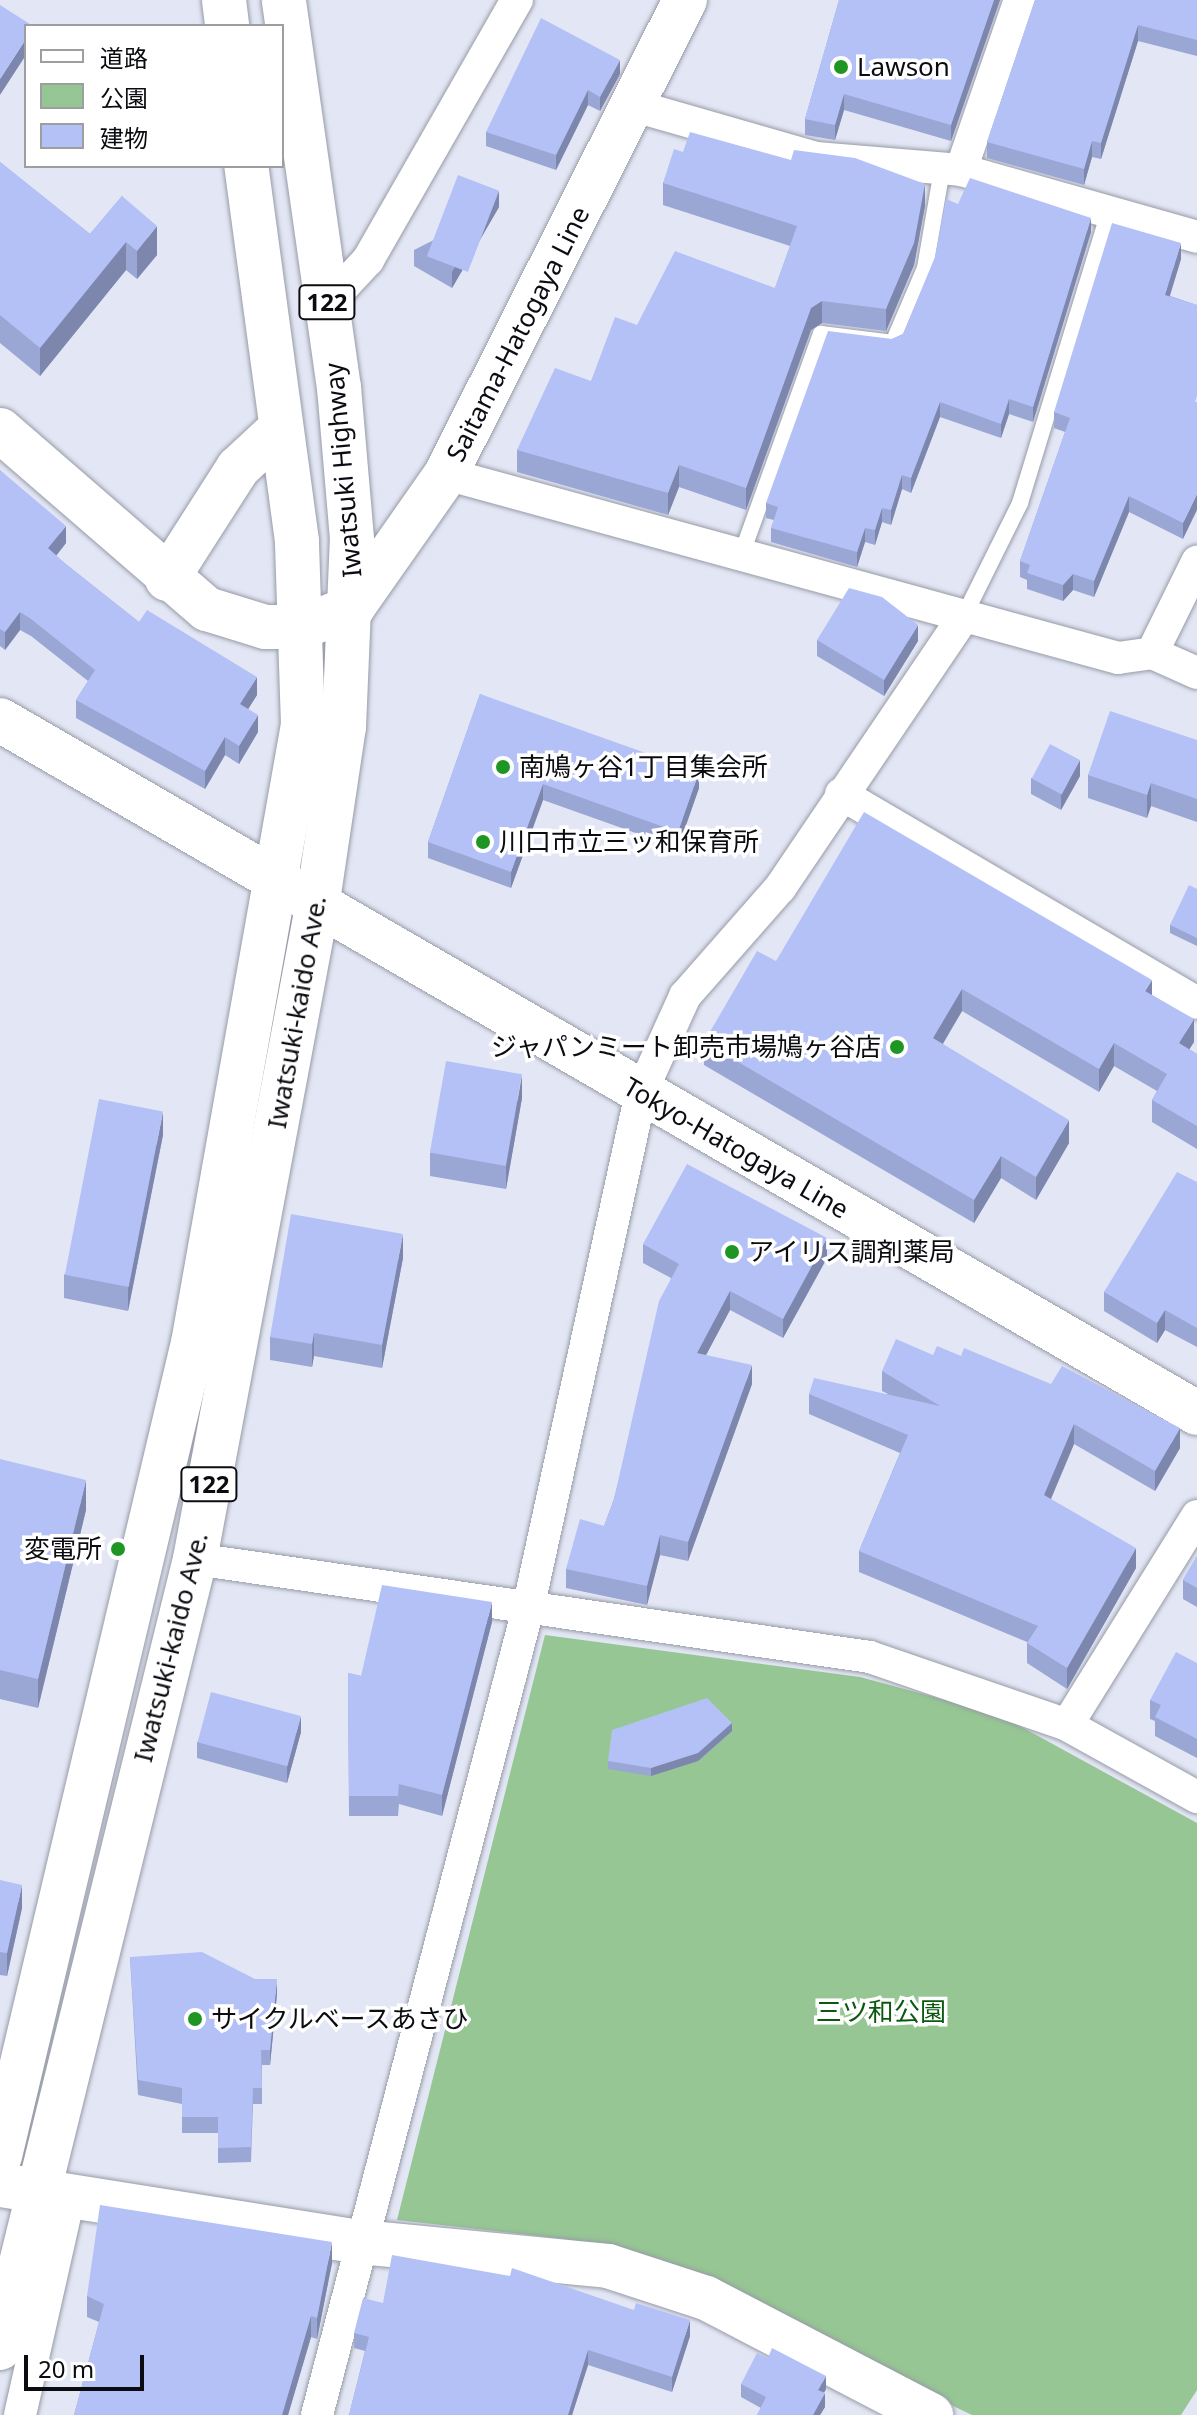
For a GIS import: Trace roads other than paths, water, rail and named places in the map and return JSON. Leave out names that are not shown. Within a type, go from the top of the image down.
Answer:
[{"type":"main road","points":[[224,0],[227,24]]},
{"type":"main road","name":"Iwatsuki Highway","points":[[284,0],[328,303],[353,607]]},
{"type":"main road","name":"Saitama-Hatogaya Line","points":[[353,607],[446,474],[635,106],[685,0]]},
{"type":"main road","name":"Iwatsuki Highway","points":[[246,168],[281,428],[302,627]]},
{"type":"main road","points":[[167,579],[238,468],[281,428]]},
{"type":"main road","points":[[0,430],[167,579],[236,622],[302,627],[353,607]]},
{"type":"main road","name":"Iwatsuki-kaido Ave.","points":[[0,2348],[36,2189],[195,1559],[317,907],[353,607]]},
{"type":"main road","name":"Iwatsuki-kaido Ave.","points":[[0,2156],[193,1343],[303,725],[302,627]]},
{"type":"main road","name":"Tokyo-Hatogaya Line","points":[[0,720],[317,907],[1197,1413]]},
{"type":"main road","points":[[36,2189],[360,2242],[608,2266],[706,2298],[931,2415]]},
{"type":"street","points":[[328,303],[368,260],[517,0]]},
{"type":"street","points":[[952,170],[1020,0]]},
{"type":"street","points":[[635,106],[816,158],[952,170],[1197,237]]},
{"type":"street","points":[[446,474],[1118,658],[1152,653],[1197,673]]},
{"type":"street","points":[[1152,653],[1197,562]]},
{"type":"street","points":[[317,2415],[528,1609],[641,1093],[685,996],[780,888],[964,616]]},
{"type":"street","points":[[841,794],[1197,1003]]},
{"type":"street","points":[[1067,1725],[1197,1516]]},
{"type":"street","points":[[195,1559],[870,1657],[1067,1725],[1197,1797]]},
{"type":"street","points":[[20,2415],[36,2189]]},
{"type":"lane","points":[[742,553],[821,334],[893,343],[925,268],[952,170]]},
{"type":"lane","points":[[964,616],[1020,503],[1109,212]]},
{"type":"place","name":"Lawson","points":[[841,67]]},
{"type":"place","name":"南鳩ヶ谷1丁目集会所","points":[[503,767]]},
{"type":"place","name":"川口市立三ッ和保育所","points":[[483,842]]},
{"type":"place","name":"ジャパンミート卸売市場鳩ヶ谷店","points":[[897,1047]]},
{"type":"place","name":"アイリス調剤薬局","points":[[732,1252]]},
{"type":"place","name":"変電所","points":[[118,1549]]},
{"type":"place","name":"サイクルベースあさひ","points":[[195,2019]]},
{"type":"park label","name":"三ツ和公園","points":[[881,2012]]}]
